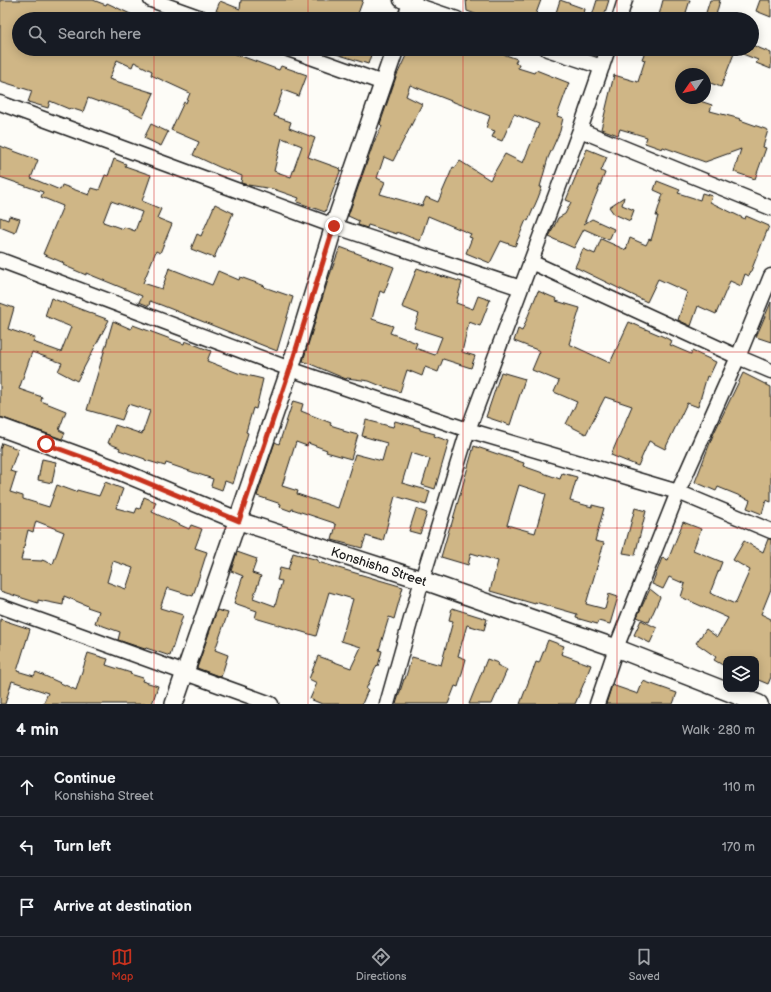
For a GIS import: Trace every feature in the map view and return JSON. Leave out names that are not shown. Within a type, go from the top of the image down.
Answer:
[{"type":"street","points":[[151,0],[184,12]]},
{"type":"street","points":[[621,12],[625,0]]},
{"type":"street","points":[[408,6],[431,12]]},
{"type":"street","points":[[307,56],[382,83]]},
{"type":"street","points":[[174,704],[239,521],[290,369],[334,226],[392,56]]},
{"type":"street","points":[[568,56],[602,67]]},
{"type":"street","points":[[387,704],[422,580],[468,430],[580,130],[606,56]]},
{"type":"street","points":[[0,103],[334,226],[521,288]]},
{"type":"street","points":[[580,130],[771,208]]},
{"type":"street","points":[[0,260],[290,369],[468,430],[678,492],[771,530]]},
{"type":"street","points":[[531,262],[771,371]]},
{"type":"street","points":[[597,704],[616,648],[678,492],[738,357],[771,276]]},
{"type":"street","name":"Konshisha Street","points":[[0,427],[112,468],[239,521],[422,580],[616,648],[759,704]]},
{"type":"street","points":[[0,606],[184,674],[271,704]]},
{"type":"building","points":[[0,0],[93,0],[106,5],[107,3],[126,12],[12,12],[12,56],[241,56],[279,70],[281,66],[307,75],[299,96],[283,90],[274,116],[291,122],[289,128],[315,138],[308,157],[341,169],[325,212],[297,202],[299,198],[273,189],[241,183],[242,176],[193,155],[199,142],[171,130],[184,102],[186,103],[190,93],[151,75],[152,71],[134,62],[132,67],[117,60],[109,79],[154,93],[143,117],[129,110],[88,98],[83,112],[69,109],[50,101],[48,108],[28,102],[32,91],[0,81]],"holes":[[[282,138],[302,146],[291,177],[274,171]]]},
{"type":"building","points":[[241,0],[363,0],[359,12],[216,11],[220,1],[240,9]]},
{"type":"building","points":[[466,0],[541,0],[537,12],[467,11]]},
{"type":"building","points":[[560,0],[585,9],[584,12],[556,12]]},
{"type":"building","points":[[597,0],[609,0],[605,12],[593,12]]},
{"type":"building","points":[[663,0],[690,0],[686,12],[660,12]]},
{"type":"building","points":[[710,0],[720,0],[717,12],[706,12]]},
{"type":"building","points":[[760,0],[771,0],[771,17],[756,11]]},
{"type":"building","points":[[759,48],[771,53],[771,69],[756,63],[758,60],[748,56],[759,56]]},
{"type":"building","points":[[343,56],[371,56],[368,64]]},
{"type":"building","points":[[406,56],[509,56],[517,59],[515,63],[519,64],[518,68],[534,73],[536,70],[569,83],[557,116],[563,118],[560,131],[548,158],[540,187],[542,187],[528,221],[526,220],[515,246],[501,241],[490,263],[466,253],[472,238],[469,237],[471,234],[428,216],[420,241],[397,232],[397,234],[368,225],[367,228],[358,225],[359,221],[348,216],[374,142],[382,126],[380,124],[396,77]],"holes":[[[410,85],[490,116],[486,128],[495,131],[492,137],[502,141],[514,114],[539,124],[523,163],[505,154],[490,180],[460,161],[455,168],[453,167],[438,202],[426,197],[422,206],[380,194],[385,182],[377,178],[384,157],[393,161],[422,104],[406,96]]]},
{"type":"building","points":[[643,56],[733,56],[721,87],[711,83],[711,68],[675,68],[675,104],[709,104],[712,105],[710,111],[741,119],[740,120],[768,130],[763,147],[766,148],[755,179],[734,172],[741,149],[705,162],[663,147],[662,149],[645,143],[647,137],[620,129],[618,135],[601,129],[614,75],[638,82],[645,60],[642,59]]},
{"type":"building","points":[[151,124],[168,132],[161,146],[144,138]]},
{"type":"building","points":[[0,146],[38,160],[31,178],[60,190],[62,185],[89,195],[92,188],[99,190],[105,175],[108,176],[114,159],[126,164],[125,166],[151,175],[142,201],[161,209],[157,218],[172,224],[160,253],[156,251],[143,283],[162,289],[169,268],[212,285],[218,271],[239,280],[240,277],[293,297],[277,351],[150,301],[149,306],[139,302],[142,296],[86,273],[86,275],[43,254],[63,206],[41,197],[43,192],[0,177]],"holes":[[[111,201],[142,212],[135,231],[124,227],[123,229],[103,222]]]},
{"type":"building","points":[[587,149],[607,157],[601,171],[605,173],[584,224],[592,219],[614,229],[609,240],[584,229],[574,248],[549,237],[558,218],[565,214],[571,202],[566,200]]},
{"type":"building","points":[[657,181],[680,190],[678,193],[700,200],[702,193],[712,196],[710,202],[745,219],[746,216],[769,226],[749,276],[745,274],[741,286],[730,281],[716,314],[698,306],[691,326],[678,320],[687,292],[658,279],[647,302],[575,267],[583,249],[595,254],[601,239],[626,250],[630,238],[646,245],[649,239],[651,240],[658,216],[656,216],[663,194],[654,190]]},
{"type":"building","points":[[624,197],[622,205],[634,210],[630,221],[614,214],[609,207]]},
{"type":"building","points":[[215,204],[233,213],[214,258],[191,249],[197,234],[201,236]]},
{"type":"building","points":[[9,216],[20,219],[15,233],[0,227],[0,217],[8,220]]},
{"type":"building","points":[[340,247],[394,267],[384,293],[380,291],[372,319],[393,326],[390,333],[417,343],[415,348],[435,355],[442,337],[414,328],[419,314],[402,307],[417,268],[462,282],[456,303],[473,309],[478,296],[490,300],[480,326],[469,322],[462,352],[475,356],[471,368],[443,359],[438,372],[425,367],[422,376],[407,370],[400,392],[369,381],[346,379],[303,361],[328,280]]},
{"type":"building","points":[[538,291],[557,299],[556,301],[580,308],[569,344],[610,363],[629,322],[672,341],[670,345],[691,354],[692,351],[716,362],[709,377],[707,376],[698,407],[687,403],[665,449],[649,441],[638,466],[611,455],[632,406],[605,397],[586,434],[566,424],[577,402],[554,392],[559,381],[532,370],[540,351],[514,341],[518,329],[522,331]]},
{"type":"building","points":[[51,298],[109,320],[77,381],[58,371],[62,363],[32,352],[19,389],[42,397],[41,401],[66,411],[59,430],[65,433],[62,439],[0,417],[0,303],[14,308],[8,329],[35,338],[33,342],[61,352],[71,327],[45,316]]},
{"type":"building","points":[[771,302],[771,342],[756,337]]},
{"type":"building","points":[[113,321],[131,329],[133,325],[184,344],[185,341],[211,351],[207,361],[238,373],[263,379],[256,409],[253,408],[246,432],[248,433],[233,484],[225,481],[222,490],[211,486],[213,479],[166,463],[165,466],[145,460],[119,450],[120,448],[108,443],[115,425],[142,434],[150,411],[128,404],[122,420],[87,410]]},
{"type":"building","points":[[501,372],[525,379],[510,425],[486,417]]},
{"type":"building","points":[[743,373],[771,387],[771,502],[766,500],[762,514],[747,508],[750,500],[718,487],[716,491],[695,482],[713,435]]},
{"type":"building","points":[[293,401],[303,404],[301,411],[331,423],[330,425],[343,429],[343,431],[358,435],[351,459],[326,452],[327,450],[308,443],[307,446],[296,442],[282,486],[298,491],[297,494],[338,508],[355,454],[382,461],[387,443],[362,436],[366,420],[393,427],[395,421],[420,428],[420,430],[435,434],[434,436],[449,441],[435,489],[422,485],[430,459],[411,453],[402,483],[430,491],[426,505],[395,496],[383,541],[366,536],[362,548],[332,540],[336,525],[334,523],[292,509],[291,511],[280,507],[281,504],[257,496],[275,442],[279,444]]},
{"type":"building","points":[[2,443],[18,449],[10,471],[16,473],[10,492],[23,496],[23,499],[49,507],[57,485],[76,492],[77,490],[99,496],[105,482],[123,489],[116,508],[135,513],[137,508],[140,509],[144,497],[156,502],[152,512],[189,529],[191,525],[202,529],[195,548],[207,552],[193,596],[167,588],[160,608],[183,615],[170,656],[118,640],[120,632],[95,623],[99,611],[64,596],[63,605],[38,600],[38,603],[0,591],[0,449]],"holes":[[[36,521],[64,532],[53,564],[42,560],[21,560],[28,530],[33,532]],[[113,561],[133,568],[126,589],[107,582]]]},
{"type":"building","points":[[474,446],[524,463],[523,466],[560,479],[562,473],[577,477],[570,501],[592,507],[592,505],[604,508],[595,541],[604,543],[586,604],[605,609],[609,594],[618,597],[610,624],[598,621],[597,624],[576,618],[577,614],[490,591],[498,561],[471,553],[468,565],[441,557]],"holes":[[[519,485],[546,494],[535,533],[507,525]]]},
{"type":"building","points":[[42,459],[56,462],[52,483],[38,480]]},
{"type":"building","points":[[635,508],[646,511],[635,555],[623,553]]},
{"type":"building","points":[[416,509],[427,513],[420,534],[409,531]]},
{"type":"building","points":[[683,522],[701,529],[693,550],[722,562],[710,593],[735,604],[750,570],[733,560],[744,541],[763,552],[768,539],[771,539],[771,589],[761,614],[771,619],[771,677],[768,684],[759,680],[759,656],[723,656],[723,665],[714,660],[716,657],[696,643],[706,629],[717,637],[728,618],[681,597],[685,584],[669,577],[663,589],[652,584],[662,558],[668,560]]},
{"type":"building","points":[[237,552],[257,559],[252,573],[261,576],[253,598],[275,606],[282,581],[277,580],[280,568],[288,570],[293,553],[318,560],[318,562],[403,587],[394,619],[389,617],[379,650],[382,651],[378,666],[377,665],[366,689],[368,690],[362,704],[322,704],[310,699],[317,683],[309,679],[318,656],[351,668],[361,647],[341,641],[353,599],[329,592],[316,636],[255,618],[257,611],[234,603],[243,576],[231,571]]},
{"type":"building","points":[[650,589],[660,597],[649,622],[637,617]]},
{"type":"building","points":[[452,608],[487,619],[484,630],[467,625],[458,656],[466,659],[458,687],[455,686],[448,704],[396,704],[412,657],[441,665],[453,621],[449,620]]},
{"type":"building","points":[[217,610],[228,613],[215,650],[228,655],[221,677],[197,668]]},
{"type":"building","points":[[0,619],[30,629],[17,671],[34,676],[36,672],[76,690],[88,653],[108,659],[106,665],[131,673],[130,674],[143,678],[142,681],[158,686],[152,704],[43,704],[48,693],[12,681],[5,704],[0,704]]},
{"type":"building","points":[[641,620],[657,628],[650,643],[634,635]]},
{"type":"building","points":[[548,640],[564,646],[561,654],[591,665],[575,704],[520,704],[536,662],[539,663]]},
{"type":"building","points":[[487,659],[498,663],[497,665],[507,670],[492,704],[469,704]]},
{"type":"building","points":[[643,681],[677,693],[673,704],[606,704],[612,685],[638,694]]},
{"type":"route","points":[[46,444],[112,468],[239,521],[290,369],[334,226]]}]
